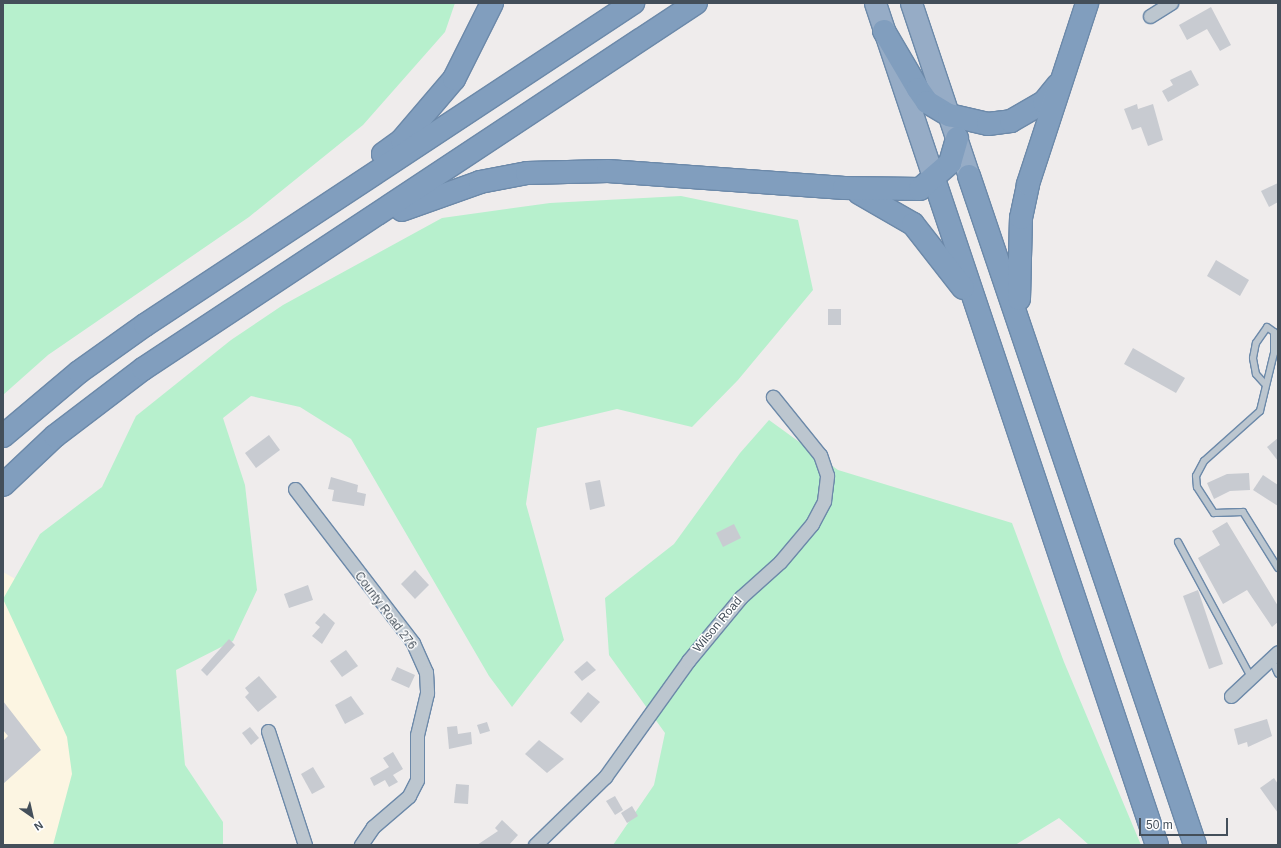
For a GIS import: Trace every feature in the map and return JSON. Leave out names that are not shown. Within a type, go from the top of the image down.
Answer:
[{"type":"highway","points":[[302,222],[402,140],[432,107],[470,52],[492,3]]},
{"type":"highway","points":[[3,436],[79,372],[302,222],[633,3]]},
{"type":"highway","points":[[3,485],[55,436],[142,369],[696,3]]},
{"type":"highway","points":[[875,3],[1157,845]]},
{"type":"highway","points":[[911,3],[1195,845]]},
{"type":"highway","points":[[1036,370],[1018,296],[1021,218],[1028,184],[1087,3]]},
{"type":"highway","points":[[884,31],[918,89],[928,102],[949,115],[988,124],[1010,121],[1044,102],[1062,80]]},
{"type":"highway","points":[[326,248],[444,193],[527,173],[608,171],[844,188],[920,189],[934,179],[950,163],[957,138]]},
{"type":"highway","points":[[844,188],[870,198],[913,224],[955,276],[980,315]]},
{"type":"street","points":[[1150,16],[1171,3]]},
{"type":"street","name":"Wilson Road","points":[[536,845],[605,777],[688,661],[741,597],[780,562],[812,524],[824,501],[827,474],[820,454],[792,415],[773,397]]},
{"type":"street","name":"County Road 276","points":[[295,489],[413,643],[426,672],[427,693],[417,735],[417,780],[409,796],[373,827],[360,845]]},
{"type":"street","points":[[1231,696],[1274,655]]},
{"type":"street","points":[[268,731],[305,845]]},
{"type":"lane","points":[[1264,383],[1256,374],[1253,358],[1256,343],[1267,327],[1274,332],[1274,353],[1264,383],[1260,411],[1204,461],[1196,476],[1197,487],[1214,513],[1243,512],[1278,568]]},
{"type":"lane","points":[[1178,542],[1251,677]]},
{"type":"lane","points":[[1274,655],[1278,674]]},
{"type":"shaded area","points":[[3,572],[176,670],[192,845],[3,845]]},
{"type":"green space","points":[[3,3],[455,3],[445,32],[363,125],[249,217],[48,355],[3,395]]},
{"type":"green space","points":[[681,196],[798,220],[813,290],[738,380],[692,427],[617,409],[537,428],[526,504],[564,640],[512,707],[489,676],[351,439],[300,407],[251,396],[223,418],[245,485],[257,590],[233,641],[176,670],[185,765],[223,822],[223,845],[53,845],[72,774],[67,737],[3,599],[40,534],[102,487],[136,416],[231,340],[283,305],[442,218],[550,203]]},
{"type":"green space","points":[[769,420],[838,470],[1012,523],[1064,662],[1141,845],[1089,845],[1059,818],[1015,845],[613,845],[654,785],[665,733],[609,655],[605,598],[674,544],[740,453]]},
{"type":"building","points":[[1211,7],[1231,45],[1220,51],[1207,29],[1187,40],[1179,25]]},
{"type":"building","points":[[1191,70],[1199,85],[1168,102],[1162,91],[1173,85],[1170,80]]},
{"type":"building","points":[[1137,104],[1138,109],[1153,104],[1163,140],[1148,146],[1141,127],[1132,130],[1124,109]]},
{"type":"building","points":[[1278,183],[1278,202],[1269,207],[1261,191]]},
{"type":"building","points":[[1216,260],[1249,280],[1240,296],[1207,276]]},
{"type":"building","points":[[828,309],[841,309],[841,325],[828,325]]},
{"type":"building","points":[[1133,348],[1185,378],[1176,393],[1124,364]]},
{"type":"building","points":[[269,435],[280,450],[256,468],[245,453]]},
{"type":"building","points":[[1278,438],[1278,461],[1267,447]]},
{"type":"building","points":[[1249,473],[1250,490],[1230,491],[1214,499],[1207,483],[1227,474]]},
{"type":"building","points":[[1263,475],[1278,485],[1278,506],[1253,490]]},
{"type":"building","points":[[331,477],[358,485],[357,492],[366,494],[364,506],[332,501],[334,490],[328,489]]},
{"type":"building","points":[[600,480],[605,506],[590,510],[585,483]]},
{"type":"building","points":[[1227,522],[1278,606],[1278,622],[1272,627],[1247,590],[1223,604],[1198,558],[1220,545],[1212,531]]},
{"type":"building","points":[[734,524],[741,538],[723,547],[716,533]]},
{"type":"building","points":[[415,570],[429,585],[415,599],[401,584]]},
{"type":"building","points":[[308,585],[313,600],[289,608],[284,594]]},
{"type":"building","points":[[1198,590],[1223,664],[1209,669],[1183,596]]},
{"type":"building","points":[[324,613],[335,623],[322,644],[312,636],[320,627],[315,623]]},
{"type":"building","points":[[229,639],[235,645],[207,676],[201,670]]},
{"type":"building","points":[[346,650],[358,666],[342,677],[330,661]]},
{"type":"building","points":[[587,661],[596,670],[582,681],[574,672]]},
{"type":"building","points":[[397,667],[415,675],[409,688],[391,680]]},
{"type":"building","points":[[259,676],[277,697],[258,712],[245,697],[249,693],[245,688]]},
{"type":"building","points":[[588,692],[600,702],[581,723],[570,713]]},
{"type":"building","points":[[351,696],[364,714],[345,724],[335,705]]},
{"type":"building","points":[[3,701],[41,750],[3,784],[3,741],[8,736],[3,730]]},
{"type":"building","points":[[1267,719],[1272,736],[1248,747],[1247,742],[1238,745],[1234,729]]},
{"type":"building","points":[[487,722],[490,731],[480,734],[477,725]]},
{"type":"building","points":[[457,726],[458,734],[471,732],[472,744],[449,749],[447,727]]},
{"type":"building","points":[[250,727],[259,738],[251,745],[242,733]]},
{"type":"building","points":[[539,740],[564,759],[547,773],[525,754]]},
{"type":"building","points":[[393,752],[403,769],[393,775],[398,782],[389,787],[385,780],[374,786],[370,778],[389,767],[383,758]]},
{"type":"building","points":[[313,767],[325,787],[312,794],[301,774]]},
{"type":"building","points":[[1274,778],[1278,784],[1278,813],[1260,788]]},
{"type":"building","points":[[456,784],[469,785],[468,804],[454,803]]},
{"type":"building","points":[[615,796],[623,810],[615,815],[606,801]]},
{"type":"building","points":[[632,806],[638,816],[627,823],[621,813]]},
{"type":"building","points":[[502,820],[518,835],[509,845],[477,845],[498,831],[495,828]]}]
